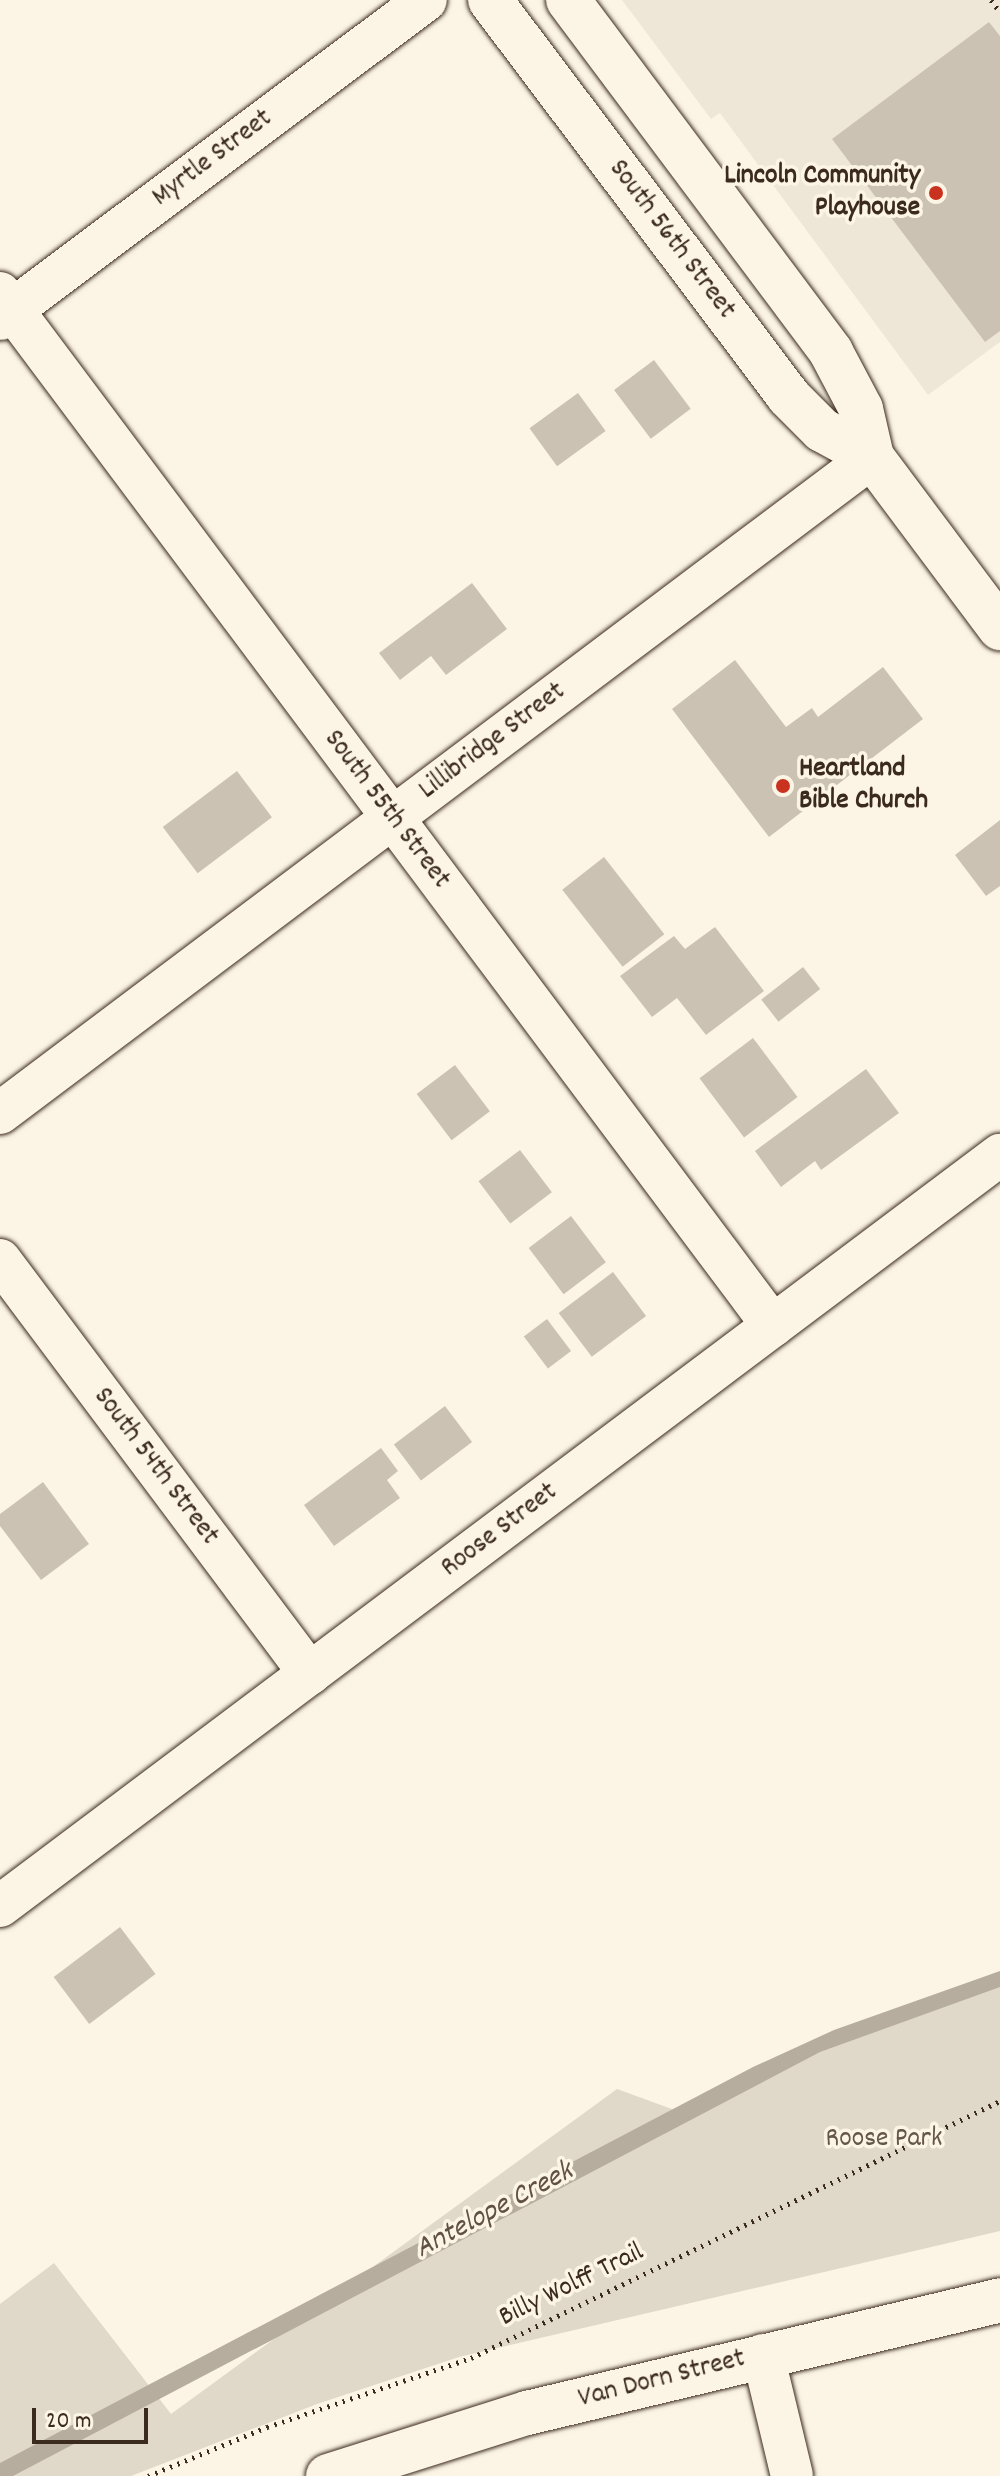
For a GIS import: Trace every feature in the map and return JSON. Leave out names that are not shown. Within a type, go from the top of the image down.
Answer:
[{"type":"main road","name":"South 56th Street","points":[[490,0],[788,396],[822,430],[872,457]]},
{"type":"main road","name":"South 56th Street","points":[[568,0],[845,373],[861,409],[872,457],[1000,628]]},
{"type":"main road","name":"Van Dorn Street","points":[[328,2476],[527,2413],[1000,2300]]},
{"type":"street","name":"Myrtle Street","points":[[4,307],[426,0]]},
{"type":"street","name":"South 55th Street","points":[[4,307],[773,1326]]},
{"type":"street","name":"Lillibridge Street","points":[[0,1113],[872,457]]},
{"type":"street","name":"Roose Street","points":[[0,1906],[1000,1155]]},
{"type":"street","name":"South 54th Street","points":[[0,1260],[310,1674]]},
{"type":"street","points":[[763,2355],[792,2476]]},
{"type":"path","points":[[991,0],[1000,12]]},
{"type":"path","name":"Billy Wolff Trail","points":[[148,2476],[267,2427],[471,2358],[1000,2101]]},
{"type":"shaded area","points":[[622,0],[1000,0],[1000,342],[928,395],[720,113],[711,119]]},
{"type":"green space","name":"Roose Park","points":[[1000,1977],[1000,2231],[459,2357],[317,2404],[131,2476],[0,2476],[0,2304],[54,2263],[171,2414],[617,2089],[680,2112],[820,2043]]},
{"type":"water","name":"Antelope Creek","points":[[1000,1971],[1000,1987],[820,2052],[13,2476],[0,2476],[0,2463],[753,2067],[834,2030]]},
{"type":"building","name":"Lincoln Community Playhouse","points":[[989,22],[1000,36],[1000,331],[985,342],[832,139]]},
{"type":"building","points":[[654,360],[691,409],[651,439],[614,390]]},
{"type":"building","points":[[578,393],[606,431],[557,466],[529,428]]},
{"type":"building","points":[[472,583],[507,629],[446,675],[431,656],[400,680],[379,653]]},
{"type":"building","name":"Heartland Bible Church","points":[[735,660],[786,727],[812,708],[818,717],[883,667],[923,719],[769,837],[672,709]]},
{"type":"building","points":[[237,771],[272,817],[198,873],[163,827]]},
{"type":"building","points":[[1000,820],[1000,886],[986,896],[955,855]]},
{"type":"building","points":[[604,857],[664,934],[623,967],[562,890]]},
{"type":"building","points":[[715,927],[764,991],[706,1035],[677,998],[652,1017],[620,976],[674,936],[685,949]]},
{"type":"building","points":[[803,967],[820,989],[778,1022],[761,1000]]},
{"type":"building","points":[[753,1038],[798,1097],[744,1137],[699,1078]]},
{"type":"building","points":[[455,1065],[490,1111],[452,1140],[417,1094]]},
{"type":"building","points":[[866,1069],[899,1113],[821,1170],[815,1161],[781,1187],[755,1151]]},
{"type":"building","points":[[520,1150],[552,1192],[510,1224],[478,1181]]},
{"type":"building","points":[[571,1216],[606,1262],[564,1294],[529,1248]]},
{"type":"building","points":[[613,1272],[646,1316],[592,1357],[559,1313]]},
{"type":"building","points":[[547,1319],[571,1351],[548,1368],[524,1336]]},
{"type":"building","points":[[445,1406],[472,1442],[421,1480],[394,1445]]},
{"type":"building","points":[[381,1448],[398,1471],[387,1480],[400,1498],[334,1546],[304,1505]]},
{"type":"building","points":[[43,1482],[89,1544],[41,1580],[0,1526],[0,1514]]},
{"type":"building","points":[[120,1927],[156,1974],[89,2024],[54,1977]]},
{"type":"place","name":"Lincoln Community Playhouse","points":[[936,193]]},
{"type":"place","name":"Heartland Bible Church","points":[[783,786]]}]
